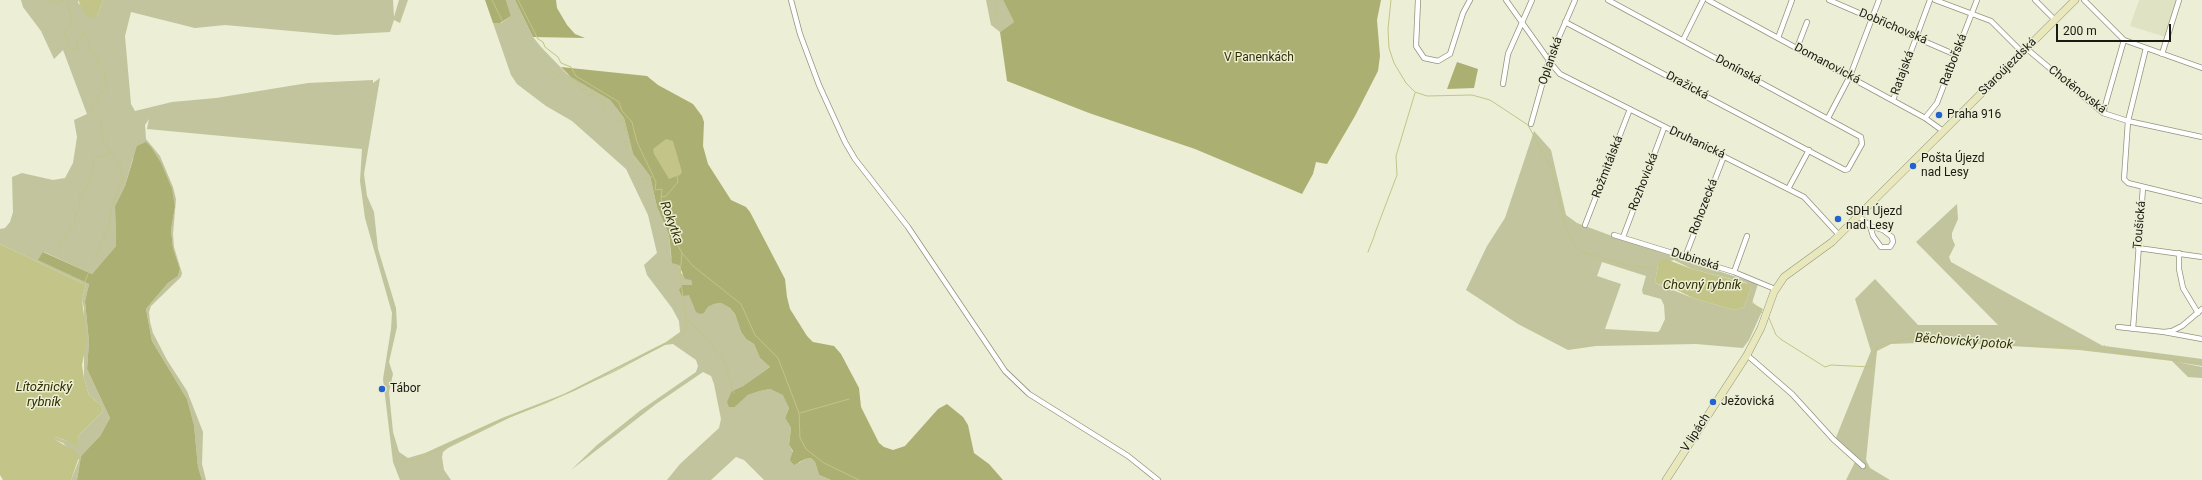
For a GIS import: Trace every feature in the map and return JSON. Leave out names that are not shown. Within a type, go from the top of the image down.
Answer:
[{"type":"street","points":[[791,0],[800,34],[819,84],[845,142],[855,159],[908,227],[996,360],[1011,379],[1029,394],[1128,456],[1158,480]]},
{"type":"street","points":[[1418,0],[1416,46],[1424,58],[1438,61],[1450,54],[1463,13],[1470,0]]},
{"type":"street","name":"Druhanická","points":[[1506,0],[1560,74],[1664,128],[1724,156],[1788,189],[1810,202],[1839,235]]},
{"type":"street","points":[[1503,84],[1508,54],[1532,0]]},
{"type":"street","name":"Oplanská","points":[[1531,124],[1549,60],[1575,0]]},
{"type":"street","name":"Donínská","points":[[1608,0],[1828,118],[1861,137],[1862,144]]},
{"type":"street","points":[[1683,40],[1703,0]]},
{"type":"street","name":"Domanovická","points":[[1708,0],[1850,76],[1925,118],[1943,131]]},
{"type":"street","points":[[1778,38],[1792,0]]},
{"type":"street","name":"Dobřichovská","points":[[1829,0],[1956,55]]},
{"type":"street","points":[[1828,118],[1850,76],[1879,0]]},
{"type":"street","name":"Ratajská","points":[[1893,100],[1930,0]]},
{"type":"street","name":"Chotěnovská","points":[[1935,0],[1991,21],[2025,51],[2103,112],[2128,121],[2202,136]]},
{"type":"street","name":"Ratbořská","points":[[1925,118],[1937,104],[1977,0]]},
{"type":"street","points":[[2035,0],[2055,20]]},
{"type":"street","name":"Staroújezdská","points":[[1753,345],[1775,289],[1784,278],[1794,268],[1825,248],[1859,216],[2075,0]]},
{"type":"street","points":[[2084,0],[2124,40],[2202,68]]},
{"type":"street","points":[[2162,54],[2179,0]]},
{"type":"street","name":"Dražická","points":[[1565,22],[1846,170],[1862,144]]},
{"type":"street","points":[[1798,48],[1807,22]]},
{"type":"street","points":[[2103,112],[2124,40]]},
{"type":"street","name":"Toušická","points":[[2133,329],[2143,187],[2128,183],[2124,179],[2128,121],[2146,48]]},
{"type":"street","name":"Rožmitálská","points":[[1585,225],[1630,109]]},
{"type":"street","name":"Rozhovická","points":[[1623,237],[1664,128]]},
{"type":"street","points":[[1788,189],[1809,150]]},
{"type":"street","name":"Rohozecká","points":[[1685,258],[1724,156]]},
{"type":"street","points":[[2143,187],[2164,190],[2202,201]]},
{"type":"street","points":[[1859,216],[1870,226],[1879,228],[1892,237],[1893,242],[1890,247],[1881,247],[1873,236],[1870,226]]},
{"type":"street","name":"Dubinská","points":[[1614,235],[1734,272],[1775,289]]},
{"type":"street","points":[[1734,272],[1747,236]]},
{"type":"street","points":[[2138,248],[2202,257]]},
{"type":"street","points":[[2179,254],[2179,269],[2183,288],[2198,313]]},
{"type":"street","points":[[2164,332],[2182,326],[2202,309]]},
{"type":"street","points":[[2118,327],[2164,332],[2202,339]]},
{"type":"street","name":"V lipách","points":[[1666,480],[1753,345]]},
{"type":"street","points":[[1747,355],[1792,394],[1833,439],[1863,466]]},
{"type":"shaded area","points":[[21,0],[78,0],[78,3],[97,17],[103,0],[393,0],[394,17],[399,0],[408,0],[400,23],[394,20],[390,32],[336,35],[225,25],[195,28],[131,12],[125,36],[131,104],[135,111],[172,102],[216,98],[308,83],[373,80],[373,83],[380,78],[364,174],[367,196],[374,212],[378,249],[396,308],[397,327],[389,362],[393,374],[389,392],[393,432],[399,452],[408,458],[425,453],[502,418],[564,394],[666,342],[680,332],[679,321],[672,308],[647,275],[644,265],[657,253],[648,215],[626,169],[572,121],[546,106],[517,84],[511,75],[493,23],[501,23],[511,16],[506,0],[515,0],[533,37],[541,47],[567,74],[610,100],[624,118],[633,154],[650,176],[657,207],[669,235],[671,257],[679,264],[681,273],[691,280],[692,285],[682,295],[689,295],[692,298],[693,305],[704,313],[708,307],[714,304],[721,303],[730,308],[735,314],[741,332],[746,339],[754,344],[760,358],[770,367],[743,386],[732,391],[735,407],[748,395],[760,391],[770,389],[784,395],[789,408],[785,418],[791,428],[789,445],[799,463],[805,459],[811,458],[815,462],[819,475],[831,480],[764,480],[744,460],[736,457],[711,480],[667,480],[680,464],[719,428],[721,419],[714,384],[711,376],[703,372],[656,404],[571,470],[597,445],[641,410],[696,372],[698,366],[696,360],[673,344],[665,345],[574,391],[511,417],[448,448],[443,452],[442,457],[444,470],[451,480],[400,480],[393,462],[383,379],[392,313],[365,218],[360,181],[362,149],[147,129],[149,119],[145,125],[146,139],[160,156],[173,187],[176,199],[173,234],[174,247],[182,273],[181,277],[151,306],[149,312],[150,322],[153,333],[167,360],[187,391],[203,432],[202,464],[206,480],[202,480],[198,467],[194,425],[187,399],[152,341],[146,309],[168,283],[178,276],[180,269],[173,248],[171,230],[175,207],[133,158],[125,186],[115,206],[116,246],[92,274],[44,252],[39,260],[89,284],[85,301],[89,342],[87,369],[110,418],[100,436],[81,456],[77,480],[71,480],[79,460],[63,443],[53,439],[55,437],[77,444],[79,435],[103,411],[102,406],[89,395],[84,378],[84,308],[82,300],[86,285],[0,244],[0,229],[5,228],[10,222],[13,212],[12,177],[22,173],[53,180],[65,178],[73,163],[77,137],[74,120],[87,114],[63,50],[54,59],[41,31],[23,7]]},
{"type":"shaded area","points":[[986,0],[1003,0],[1014,22],[1000,32],[991,25]]},
{"type":"shaded area","points":[[2139,0],[2180,0],[2169,38],[2130,26]]},
{"type":"shaded area","points":[[1534,131],[1551,150],[1566,215],[1577,223],[1620,239],[1758,284],[1752,303],[1763,309],[1749,340],[1743,348],[1696,344],[1596,346],[1568,350],[1518,324],[1466,290],[1487,246],[1505,218]],"holes":[[[1674,260],[1692,269],[1747,283],[1751,288],[1744,307],[1734,310],[1693,298],[1655,283],[1658,264]],[[1602,262],[1646,276],[1642,290],[1643,294],[1661,299],[1664,305],[1665,319],[1658,332],[1605,329],[1621,284],[1597,276]]]},
{"type":"shaded area","points":[[1957,204],[1958,219],[1952,233],[1952,238],[1955,245],[1949,257],[1951,262],[2103,346],[2105,345],[2202,359],[2202,366],[2177,362],[2202,367],[2202,378],[2188,377],[2172,361],[2079,350],[1944,342],[1891,344],[1877,351],[1866,460],[1870,468],[1890,480],[1846,480],[1855,462],[1835,440],[1871,351],[1855,299],[1875,279],[1918,325],[1998,325],[1916,242]]},
{"type":"green space","points":[[485,0],[506,0],[511,16],[500,23],[493,23]]},
{"type":"green space","points":[[515,0],[556,0],[557,8],[567,25],[575,34],[585,38],[533,37]]},
{"type":"green space","name":"V Panenkách","points":[[1003,0],[1381,0],[1377,20],[1380,56],[1378,71],[1355,116],[1327,164],[1316,162],[1313,174],[1302,194],[1195,149],[1089,113],[1007,81],[1000,32],[1014,22]]},
{"type":"green space","points":[[1457,62],[1478,69],[1474,88],[1447,89]]},
{"type":"green space","points":[[561,67],[647,76],[658,85],[693,104],[702,116],[704,122],[703,146],[708,164],[731,200],[746,207],[750,212],[785,279],[790,309],[807,336],[813,342],[834,346],[841,354],[859,388],[861,407],[879,443],[884,447],[893,450],[905,446],[938,409],[947,404],[963,417],[968,425],[974,453],[989,464],[1003,480],[831,480],[819,475],[815,462],[811,458],[805,459],[794,465],[790,460],[793,451],[789,445],[791,428],[785,418],[789,408],[783,395],[770,389],[760,391],[748,395],[735,407],[729,407],[727,402],[732,391],[743,386],[770,367],[760,358],[754,344],[746,339],[741,332],[735,314],[730,308],[721,303],[714,304],[708,307],[704,313],[700,314],[696,312],[689,295],[682,296],[679,290],[682,285],[692,285],[691,280],[685,279],[679,265],[672,263],[669,235],[657,207],[650,176],[633,154],[624,118],[610,100],[571,77]]},
{"type":"green space","points":[[146,142],[161,163],[172,189],[175,207],[171,230],[173,248],[180,269],[178,276],[168,283],[146,309],[152,341],[187,399],[194,425],[198,467],[202,480],[77,480],[81,456],[100,436],[110,418],[87,369],[89,342],[85,301],[89,284],[38,260],[43,252],[92,274],[116,246],[115,206],[125,186],[137,146]]},
{"type":"water","points":[[78,0],[103,0],[97,17],[91,18],[84,12]]},
{"type":"water","points":[[666,139],[673,141],[682,172],[680,175],[669,179],[654,154],[653,149]]},
{"type":"water","name":"Lítožnický rybník","points":[[0,244],[86,285],[82,300],[87,339],[82,365],[89,395],[102,406],[103,411],[79,435],[77,447],[65,440],[55,437],[54,439],[76,452],[79,457],[71,480],[3,480],[0,475]]},
{"type":"water","name":"Chovný rybník","points":[[1663,258],[1692,269],[1749,284],[1751,288],[1744,307],[1734,310],[1693,298],[1677,290],[1655,283],[1658,264]]},
{"type":"waterway","points":[[47,0],[57,3],[64,0]]},
{"type":"waterway","points":[[57,251],[63,239],[75,223],[76,212],[80,207],[79,198],[90,183],[90,174],[94,166],[93,161],[95,158],[108,155],[111,152],[103,140],[101,119],[94,114],[91,109],[99,95],[106,89],[105,75],[98,67],[98,57],[91,51],[86,35],[78,40],[76,49],[70,48],[64,32],[72,26],[72,20],[67,2],[65,0]]},
{"type":"waterway","points":[[492,0],[502,20]]},
{"type":"waterway","name":"Rokytka","points":[[518,0],[538,39],[543,42],[545,47],[558,57],[561,63],[571,67],[576,76],[619,102],[622,111],[632,122],[637,142],[656,182],[655,190],[662,189],[661,200],[666,207],[675,240],[682,253],[693,266],[741,304],[755,335],[778,358],[799,413],[800,438],[806,449],[824,463],[859,480]]},
{"type":"waterway","points":[[995,0],[997,19]]},
{"type":"waterway","name":"Běchovický potok","points":[[1391,0],[1388,29],[1389,48],[1394,63],[1406,83],[1415,92],[1427,96],[1472,95],[1490,100],[1528,125],[1552,170],[1566,228],[1577,250]]},
{"type":"waterway","points":[[82,29],[83,35]]},
{"type":"waterway","points":[[550,70],[560,77]]},
{"type":"waterway","points":[[570,82],[577,82],[580,88],[587,90],[587,93]]},
{"type":"waterway","points":[[1375,233],[1397,175],[1396,156],[1415,93]]},
{"type":"waterway","points":[[589,95],[594,94],[604,101],[605,108]]},
{"type":"waterway","points":[[615,120],[622,121],[625,126],[624,131]]},
{"type":"waterway","points":[[625,141],[627,149]]},
{"type":"waterway","points":[[95,259],[110,221],[112,205],[123,179],[120,165],[111,153]]},
{"type":"waterway","points":[[631,159],[641,172]]},
{"type":"waterway","points":[[662,197],[666,196],[678,182],[677,176]]},
{"type":"waterway","points":[[644,178],[648,179],[652,177]]},
{"type":"waterway","points":[[1368,252],[1375,234]]},
{"type":"waterway","name":"Běchovický potok","points":[[1580,251],[1625,265],[1653,268]]},
{"type":"waterway","points":[[401,462],[421,458],[489,425],[548,402],[615,371],[684,334],[686,328],[686,318],[680,276],[682,253]]},
{"type":"waterway","points":[[84,284],[88,274]]},
{"type":"waterway","name":"Běchovický potok","points":[[1748,297],[1763,314]]},
{"type":"waterway","points":[[686,318],[714,347],[725,363],[734,393]]},
{"type":"waterway","name":"Běchovický potok","points":[[1769,318],[1776,335],[1825,367],[1831,365],[1871,367],[1877,346],[1915,337],[2002,345],[2080,347],[2202,364]]},
{"type":"waterway","points":[[800,413],[849,399]]},
{"type":"place","name":"Praha 916","points":[[1939,115]]},
{"type":"place","name":"Pošta Újezd nad Lesy","points":[[1913,166]]},
{"type":"place","name":"SDH Újezd nad Lesy","points":[[1838,219]]},
{"type":"place","name":"Tábor","points":[[382,389]]},
{"type":"place","name":"Ježovická","points":[[1713,402]]}]
